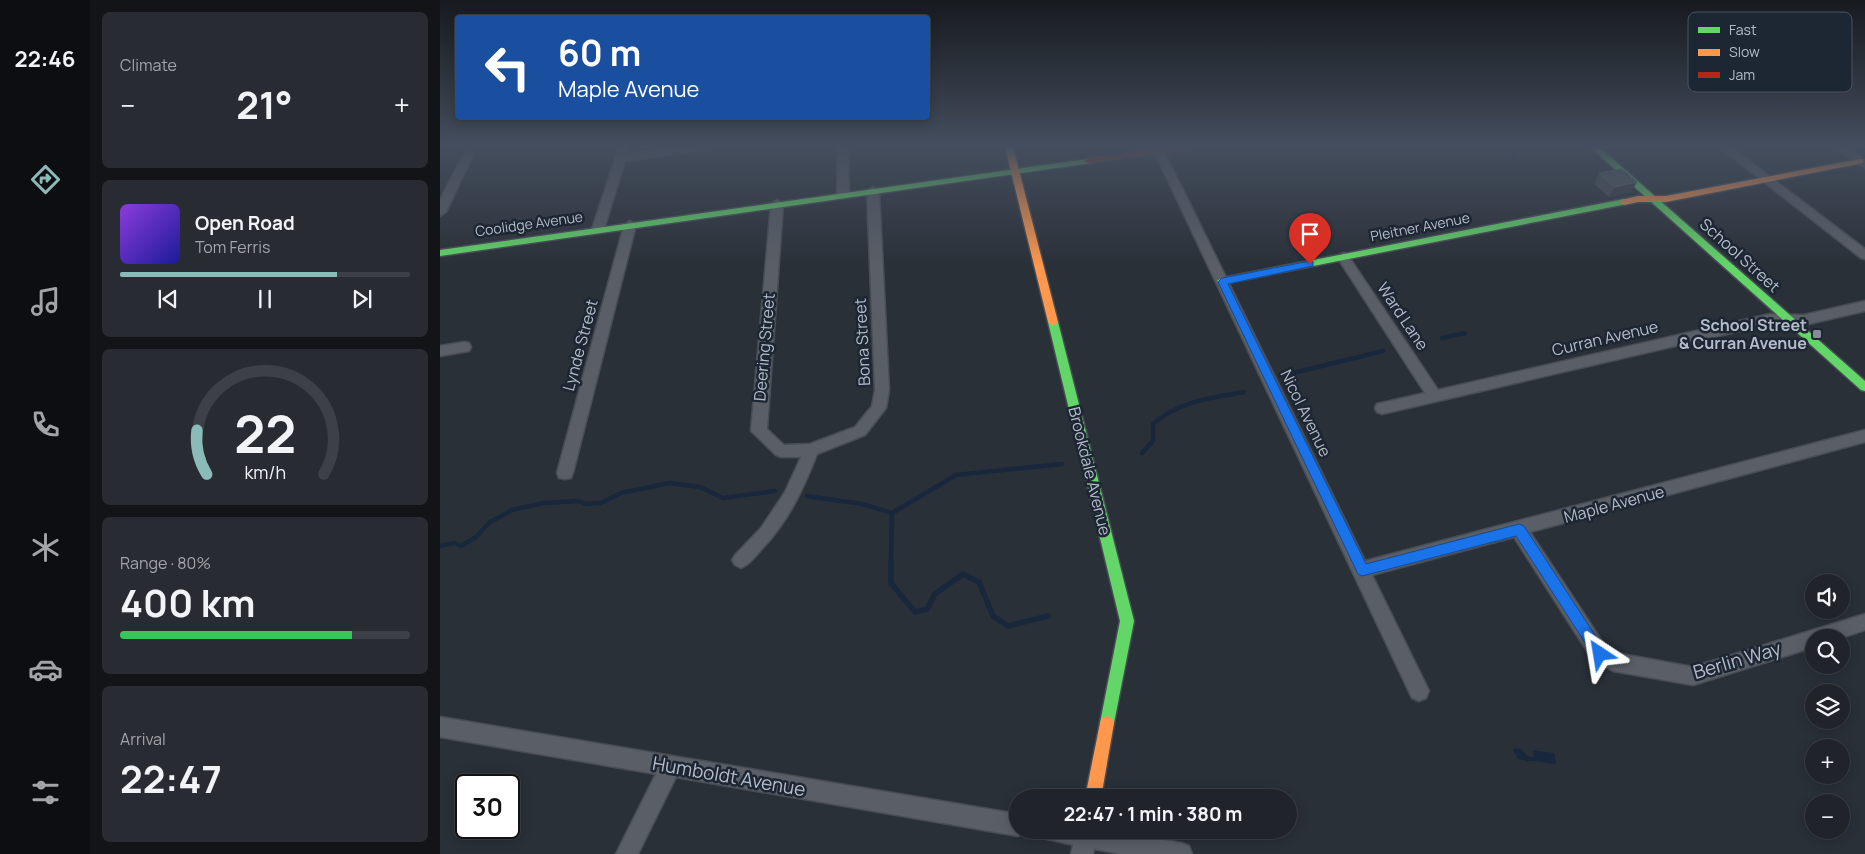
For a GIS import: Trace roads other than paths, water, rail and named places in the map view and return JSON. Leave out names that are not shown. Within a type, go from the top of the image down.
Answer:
[{"type":"street","points":[[440,212],[452,187]]},
{"type":"street","points":[[598,230],[611,187]]},
{"type":"street","points":[[842,187],[842,194]]},
{"type":"street","name":"Coolidge Avenue","points":[[440,253],[897,187]]},
{"type":"street","name":"Brookdale Avenue","points":[[1019,187],[1127,621],[1094,789]]},
{"type":"street","name":"Nicol Avenue","points":[[1176,187],[1419,691]]},
{"type":"street","name":"School Street","points":[[1638,187],[1865,387]]},
{"type":"street","name":"Pleitner Avenue","points":[[1222,282],[1638,199],[1666,198],[1725,187]]},
{"type":"street","points":[[1777,187],[1865,255]]},
{"type":"street","name":"Bona Street","points":[[810,450],[860,431],[880,408],[882,390],[873,190]]},
{"type":"street","name":"Deering Street","points":[[776,204],[759,431],[781,451],[810,450]]},
{"type":"street","name":"Lynde Street","points":[[565,473],[630,225]]},
{"type":"street","name":"Ward Lane","points":[[1343,257],[1434,395]]},
{"type":"street","name":"Curran Avenue","points":[[1382,408],[1770,319],[1804,320],[1865,306]]},
{"type":"street","points":[[440,350],[464,347]]},
{"type":"street","name":"Maple Avenue","points":[[1362,570],[1519,530],[1865,436]]},
{"type":"street","points":[[741,560],[766,533],[792,496],[810,450]]},
{"type":"street","name":"Berlin Way","points":[[1519,530],[1600,654],[1614,662],[1692,676],[1805,641]]},
{"type":"street","name":"Berlin Way","points":[[1843,629],[1865,622]]},
{"type":"street","name":"Humboldt Avenue","points":[[440,727],[1009,823]]},
{"type":"street","points":[[627,854],[671,766]]},
{"type":"street","points":[[1084,840],[1181,854]]},
{"type":"water","points":[[1533,750],[1554,753],[1556,764],[1517,759],[1516,755],[1534,757]]},
{"type":"waterway","points":[[1442,338],[1465,333]]},
{"type":"waterway","points":[[1285,375],[1383,351]]},
{"type":"waterway","points":[[1142,453],[1153,441],[1153,424],[1163,416],[1185,405],[1244,392]]},
{"type":"waterway","points":[[892,513],[956,475],[1062,464]]},
{"type":"waterway","points":[[440,546],[454,543],[461,546],[476,537],[490,522],[512,510],[544,503],[578,501],[586,504],[601,503],[621,493],[670,483],[700,487],[723,498],[775,491]]},
{"type":"waterway","points":[[807,496],[862,504],[892,513]]},
{"type":"waterway","points":[[891,563],[892,513]]},
{"type":"waterway","points":[[891,563],[891,583],[915,612],[927,609],[935,594],[963,574],[979,582],[993,616],[1008,626],[1048,616]]},
{"type":"waterway","points":[[1516,751],[1520,752],[1527,759]]},
{"type":"place","name":"School Street & Curran Avenue","points":[[1817,334]]}]
